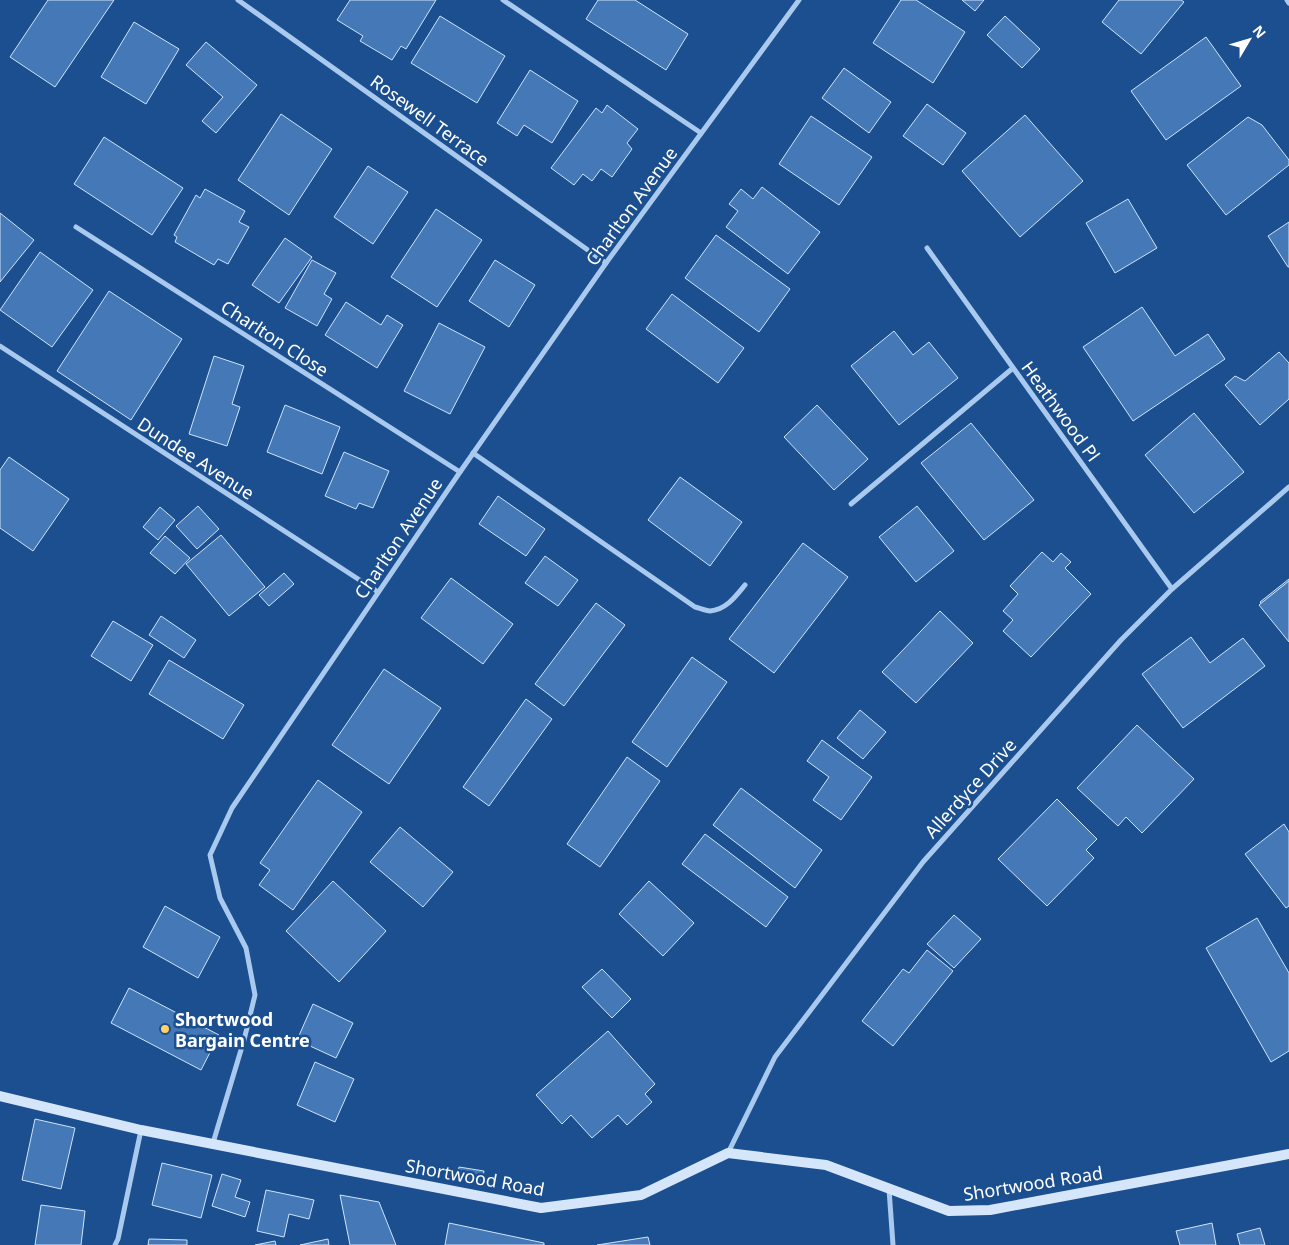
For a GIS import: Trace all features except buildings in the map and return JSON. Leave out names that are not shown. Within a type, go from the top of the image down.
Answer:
[{"type":"main road","name":"Shortwood Road","points":[[0,1096],[141,1130],[542,1208],[641,1195],[728,1153],[826,1166],[949,1211],[990,1210],[1289,1154]]},
{"type":"street","name":"Rosewell Terrace","points":[[238,0],[606,263]]},
{"type":"street","points":[[503,0],[701,133]]},
{"type":"street","name":"Charlton Avenue","points":[[213,1143],[244,1040],[255,995],[246,948],[220,898],[210,855],[232,808],[473,453],[606,263],[799,0]]},
{"type":"street","name":"Charlton Close","points":[[76,227],[460,472]]},
{"type":"street","name":"Heathwood Pl","points":[[927,248],[1172,589]]},
{"type":"street","name":"Dundee Avenue","points":[[0,346],[378,592]]},
{"type":"street","points":[[851,504],[1013,368]]},
{"type":"street","points":[[473,453],[695,606],[710,611],[722,608],[733,600],[745,585]]},
{"type":"street","name":"Allerdyce Drive","points":[[728,1153],[775,1057],[923,862],[1121,640],[1172,589],[1289,487]]},
{"type":"street","points":[[115,1245],[118,1239],[141,1130]]},
{"type":"street","points":[[889,1189],[893,1245]]},
{"type":"place","name":"Shortwood Bargain Centre","points":[[165,1029]]}]
